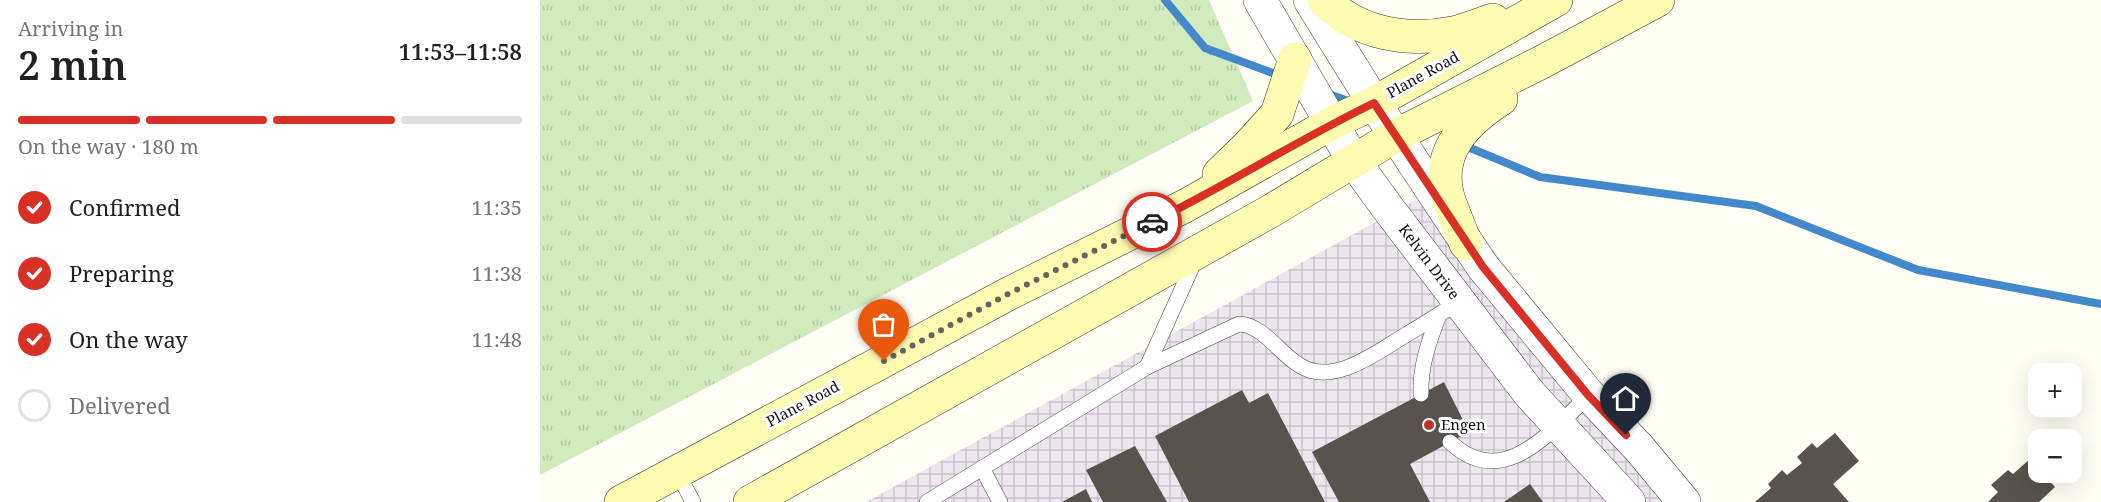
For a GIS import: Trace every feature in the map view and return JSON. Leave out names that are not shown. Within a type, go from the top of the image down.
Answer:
[{"type":"main road","points":[[1324,0],[1332,9],[1363,27],[1406,37],[1453,33],[1555,0]]},
{"type":"main road","name":"Plane Road","points":[[621,502],[1008,294],[1185,206],[1332,123],[1374,103],[1555,0]]},
{"type":"main road","points":[[750,502],[1200,249],[1269,213],[1397,135],[1658,0]]},
{"type":"main road","points":[[1185,206],[1248,146],[1277,114],[1295,59]]},
{"type":"main road","points":[[1466,244],[1448,194],[1446,177],[1450,150],[1462,130],[1477,114],[1526,80],[1542,62]]},
{"type":"street","name":"Kelvin Drive","points":[[1260,0],[1353,160],[1449,308],[1629,502]]},
{"type":"street","points":[[1310,0],[1374,103],[1483,267],[1588,395],[1638,448],[1684,502]]},
{"type":"lane","points":[[1147,367],[1200,249]]},
{"type":"lane","points":[[927,502],[1147,367],[1239,324],[1253,328],[1300,366],[1317,372],[1350,367],[1372,356],[1449,308]]},
{"type":"lane","points":[[1421,394],[1423,362],[1449,308]]},
{"type":"lane","points":[[1450,442],[1460,452],[1471,458],[1486,461],[1503,460],[1524,452],[1540,442],[1588,395]]},
{"type":"lane","points":[[982,468],[1000,502]]},
{"type":"lane","points":[[677,472],[693,502]]},
{"type":"shaded area","points":[[1443,185],[1689,502],[866,502]]},
{"type":"green space","points":[[540,0],[1209,0],[1253,101],[540,475]]},
{"type":"building","points":[[1444,382],[1469,432],[1410,464],[1430,502],[1339,502],[1312,452]]},
{"type":"building","points":[[1242,390],[1249,403],[1268,393],[1325,502],[1189,502],[1155,436]]},
{"type":"building","points":[[1835,433],[1859,461],[1833,484],[1849,502],[1755,502],[1771,488],[1768,484],[1782,470],[1787,475],[1802,463],[1797,457],[1812,443],[1817,448]]},
{"type":"building","points":[[1135,446],[1167,502],[1103,502],[1086,470]]},
{"type":"building","points":[[2028,461],[2028,483],[2052,483],[2055,487],[2039,502],[1988,502],[1998,492],[1991,485],[2008,470],[2013,474]]},
{"type":"building","points":[[1530,484],[1543,502],[1504,502]]},
{"type":"building","points":[[1086,489],[1092,502],[1062,502]]},
{"type":"waterway","points":[[1165,0],[1205,48],[1281,76]]},
{"type":"waterway","points":[[1326,93],[1351,102]]},
{"type":"waterway","points":[[1463,145],[1540,177],[1756,206],[1918,270],[2101,304]]},
{"type":"way so far","points":[[884,361],[1008,294],[1152,222]]},
{"type":"place","name":"Engen","points":[[1429,425]]},
{"type":"route","points":[[1152,222],[1185,206],[1332,123],[1374,103],[1483,267],[1588,395],[1626,435]]}]
